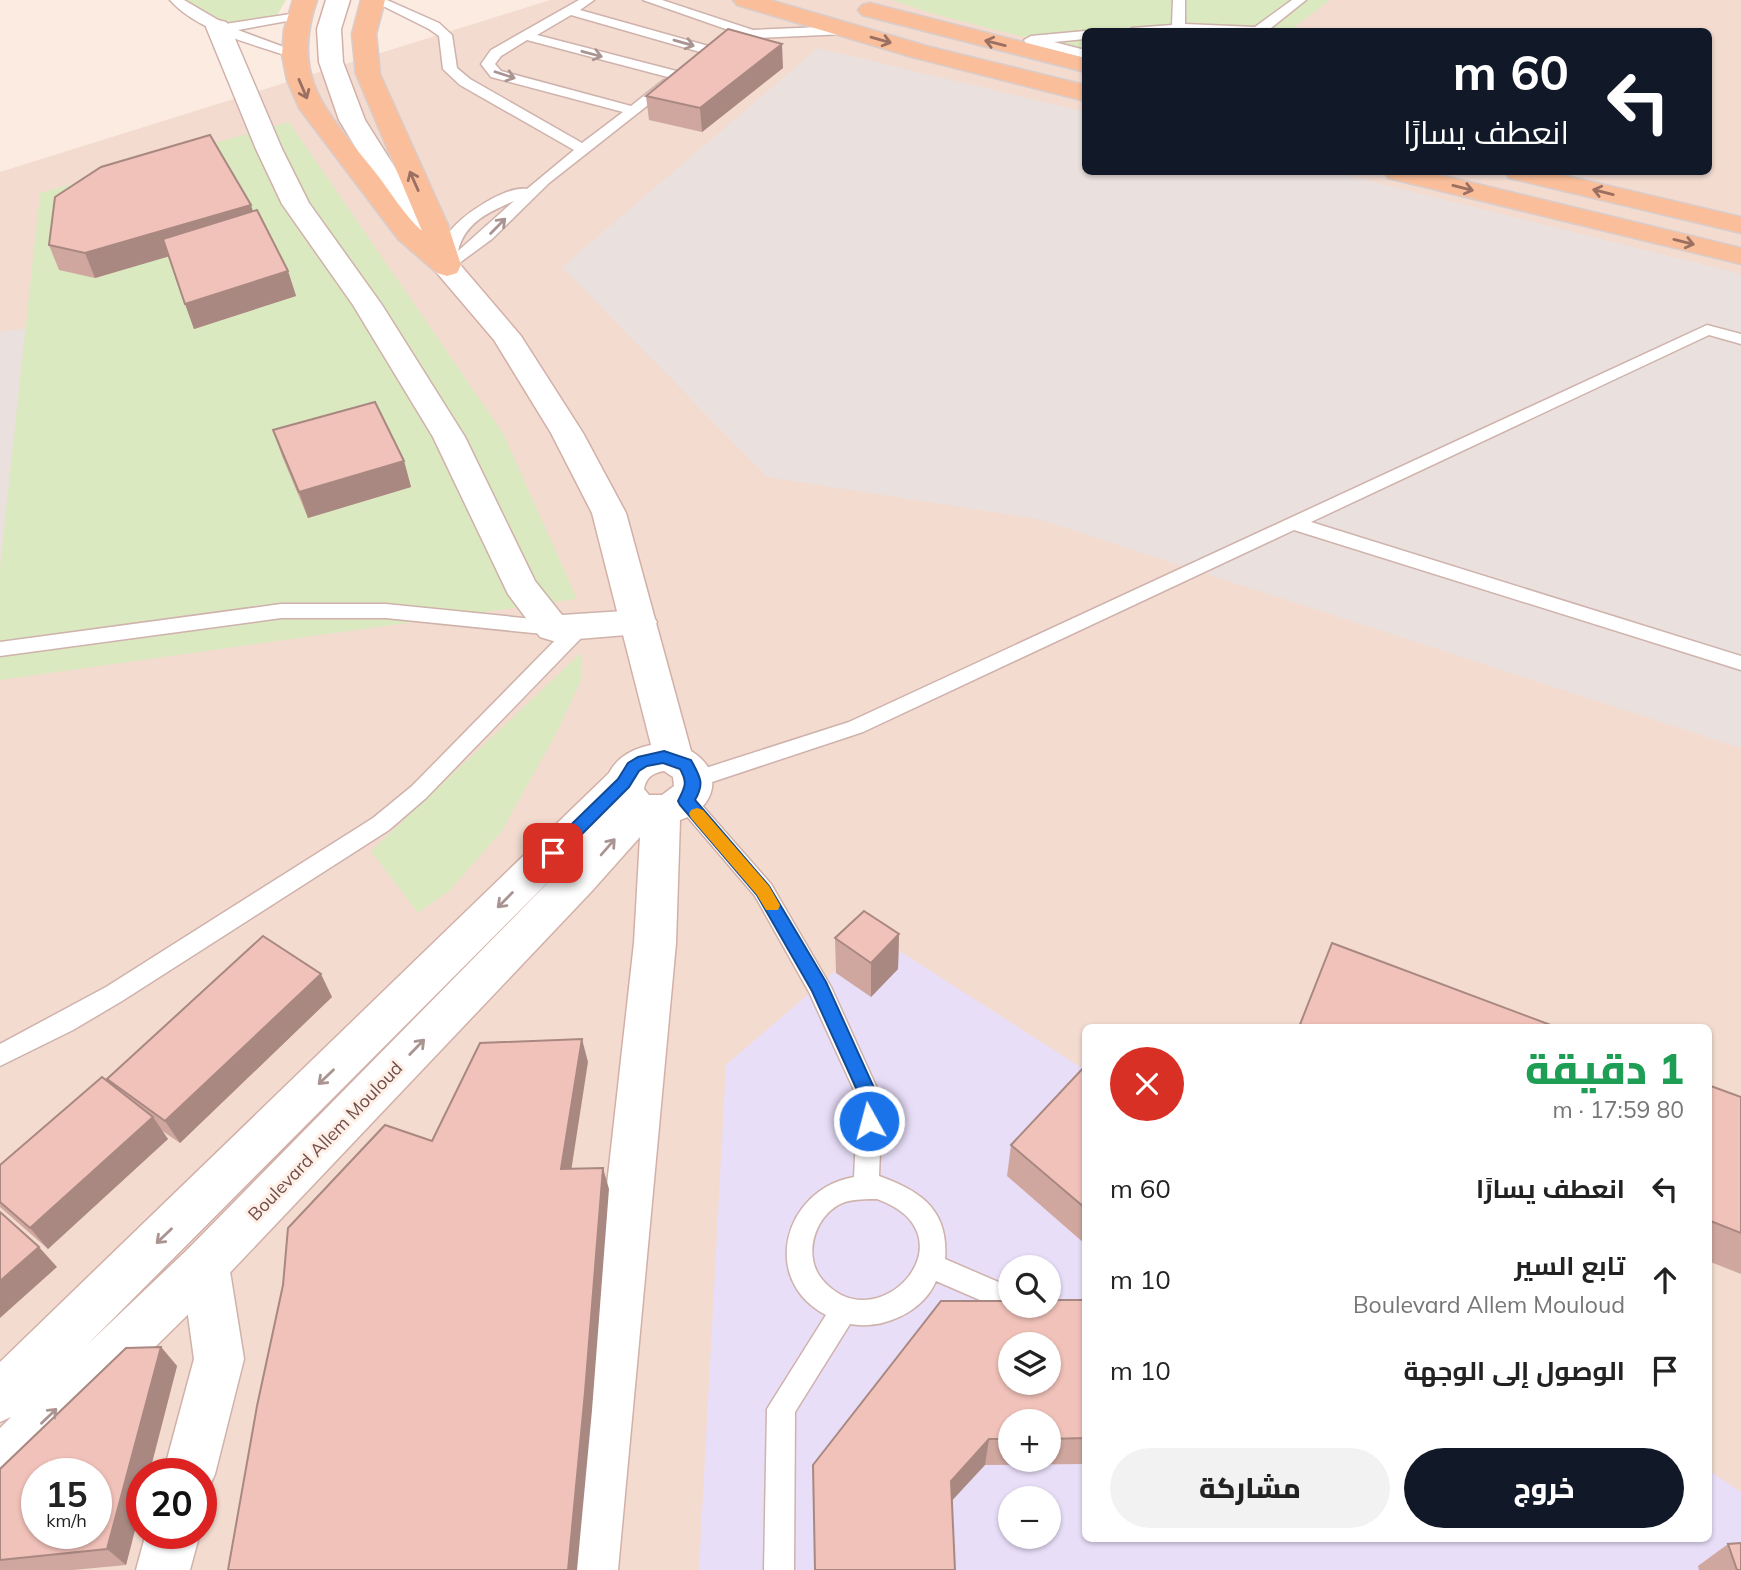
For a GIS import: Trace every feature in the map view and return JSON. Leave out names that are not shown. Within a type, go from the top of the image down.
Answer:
[{"type":"main road","points":[[338,0],[330,29],[331,62],[339,91],[352,120],[415,222],[447,267],[506,336],[567,433],[609,513],[639,622],[660,786],[655,943],[591,1570]]},
{"type":"main road","points":[[375,0],[364,34],[368,74],[431,219],[447,267]]},
{"type":"main road","points":[[745,0],[846,30],[1082,92]]},
{"type":"main road","points":[[846,4],[1082,64]]},
{"type":"main road","points":[[302,7],[293,34],[293,53],[301,86],[326,128],[408,233],[447,267]]},
{"type":"main road","points":[[218,27],[269,149],[296,204],[367,305],[449,437],[520,586],[567,627],[639,622]]},
{"type":"main road","points":[[1409,175],[1741,256]]},
{"type":"main road","points":[[1531,175],[1741,225]]},
{"type":"main road","points":[[0,1397],[660,786]]},
{"type":"main road","name":"Boulevard Allem Mouloud","points":[[0,1464],[205,1265],[577,881],[660,786]]},
{"type":"main road","points":[[192,1458],[219,1359],[205,1265]]},
{"type":"main road","points":[[163,1570],[169,1549]]},
{"type":"lane","points":[[176,0],[195,16],[218,27],[293,53]]},
{"type":"lane","points":[[375,0],[434,26],[445,35],[450,69],[465,82],[582,149]]},
{"type":"lane","points":[[588,0],[490,58],[490,69],[496,74],[632,110]]},
{"type":"lane","points":[[649,0],[752,34],[846,30]]},
{"type":"lane","points":[[1178,28],[1179,0]]},
{"type":"lane","points":[[1262,28],[1300,0]]},
{"type":"lane","points":[[218,27],[246,26],[302,7]]},
{"type":"lane","points":[[571,11],[714,52]]},
{"type":"lane","points":[[447,267],[487,236],[544,180],[632,110],[714,52],[752,34]]},
{"type":"lane","points":[[1082,35],[1031,40],[1082,53]]},
{"type":"lane","points":[[526,36],[687,70]]},
{"type":"lane","points":[[447,267],[457,232],[471,219],[544,180]]},
{"type":"lane","points":[[431,219],[471,219]]},
{"type":"lane","points":[[866,1188],[870,1099],[820,987],[763,890],[660,786],[856,727],[1707,330],[1741,339]]},
{"type":"lane","points":[[1296,524],[1741,663]]},
{"type":"lane","points":[[0,649],[281,611],[386,611],[567,627]]},
{"type":"lane","points":[[0,1056],[114,994],[381,824],[419,792],[567,627]]},
{"type":"lane","points":[[877,1187],[898,1194],[915,1207],[927,1224],[933,1244],[931,1266],[921,1285],[906,1300],[887,1311],[865,1313],[844,1310],[824,1300],[810,1285],[801,1267],[799,1246],[804,1225],[817,1208],[834,1194],[866,1188],[877,1187]]},
{"type":"lane","points":[[931,1266],[998,1295]]},
{"type":"lane","points":[[779,1570],[781,1409],[844,1310]]},
{"type":"shaded area","points":[[550,0],[1741,0],[1741,1570],[0,1570],[0,172]]},
{"type":"shaded area","points":[[818,48],[1082,111],[1082,175],[1346,175],[1741,274],[1741,748],[1038,519],[767,477],[562,267]]},
{"type":"shaded area","points":[[26,328],[0,567],[0,332]]},
{"type":"shaded area","points":[[876,936],[1082,1068],[1082,1542],[1712,1542],[1712,1473],[1741,1492],[1741,1570],[699,1570],[726,1065]]},
{"type":"green space","points":[[187,0],[286,0],[273,22],[229,25],[191,5]]},
{"type":"green space","points":[[892,0],[1330,0],[1293,28],[1082,28],[1082,52],[934,14]]},
{"type":"green space","points":[[289,122],[503,433],[577,599],[0,680],[0,567],[40,193]]},
{"type":"green space","points":[[582,652],[581,680],[557,732],[501,832],[449,891],[418,913],[371,851]]},
{"type":"building","points":[[728,29],[782,44],[700,108],[646,96]]},
{"type":"building","points":[[210,135],[251,205],[85,253],[49,245],[55,197],[101,167]]},
{"type":"building","points":[[257,210],[288,271],[185,304],[163,239]]},
{"type":"building","points":[[375,402],[404,461],[299,492],[273,430]]},
{"type":"building","points":[[864,911],[899,934],[871,963],[835,938]]},
{"type":"building","points":[[263,936],[321,974],[165,1121],[107,1079]]},
{"type":"building","points":[[1332,943],[1548,1024],[1300,1024]]},
{"type":"building","points":[[582,1039],[561,1169],[603,1168],[568,1570],[228,1570],[257,1406],[283,1285],[288,1228],[385,1125],[432,1141],[480,1043]]},
{"type":"building","points":[[1082,1069],[1082,1205],[1011,1145]]},
{"type":"building","points":[[102,1077],[153,1117],[30,1228],[0,1202],[0,1165]]},
{"type":"building","points":[[1712,1086],[1741,1097],[1741,1233],[1712,1222]]},
{"type":"building","points":[[0,1212],[39,1247],[0,1281]]},
{"type":"building","points":[[1061,1300],[1082,1300],[1082,1438],[1061,1439],[1061,1409],[998,1409],[998,1439],[989,1439],[951,1481],[955,1570],[815,1570],[813,1465],[941,1301],[998,1301],[998,1318],[1061,1318]]},
{"type":"building","points":[[161,1347],[131,1458],[126,1458],[126,1478],[112,1530],[112,1458],[21,1458],[21,1549],[107,1549],[0,1560],[0,1469],[126,1348]]},
{"type":"building","points":[[1741,1543],[1741,1570],[1737,1570],[1728,1544]]},
{"type":"slow traffic","points":[[697,814],[763,890],[772,905]]},
{"type":"route","points":[[553,853],[623,783],[634,767],[643,761],[664,757],[674,759],[691,769],[694,788],[686,801],[763,890],[820,987],[870,1099],[869,1121]]}]
